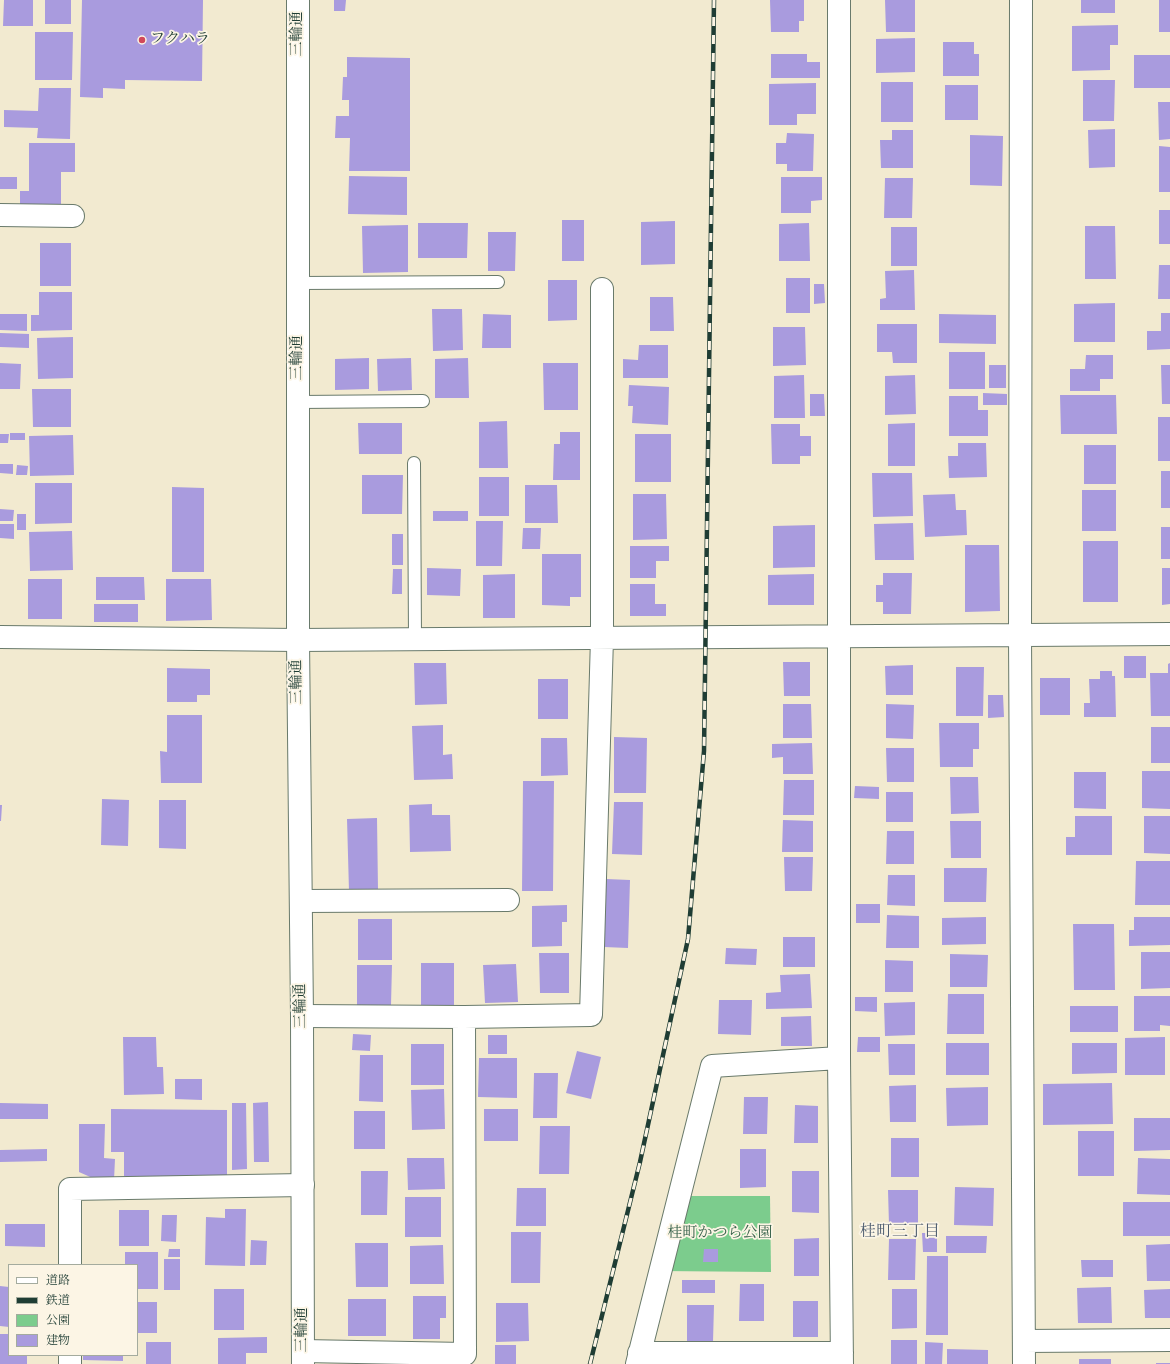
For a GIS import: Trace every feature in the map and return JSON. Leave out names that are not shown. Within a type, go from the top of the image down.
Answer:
[{"type":"street","name":"三輪通","points":[[298,0],[298,640],[302,1016],[303,1358]]},
{"type":"street","points":[[839,0],[839,1058],[842,1358],[638,1359],[712,1066],[839,1058]]},
{"type":"street","points":[[1021,0],[1020,635],[1024,1364]]},
{"type":"street","points":[[0,215],[73,216]]},
{"type":"street","points":[[302,1016],[590,1016],[602,638],[602,289]]},
{"type":"street","points":[[0,637],[298,640],[1170,634]]},
{"type":"street","points":[[301,901],[508,900]]},
{"type":"street","points":[[303,1358],[466,1354],[464,1017]]},
{"type":"street","points":[[70,1264],[70,1189],[303,1185]]},
{"type":"street","points":[[1024,1341],[1170,1340]]},
{"type":"lane","points":[[298,283],[498,282]]},
{"type":"lane","points":[[298,402],[423,401]]},
{"type":"lane","points":[[414,464],[415,639]]},
{"type":"green space","name":"桂町かつら公園","points":[[679,1196],[770,1196],[771,1272],[660,1271]]},
{"type":"building","points":[[4,0],[33,0],[33,26],[3,26]]},
{"type":"building","points":[[45,0],[71,0],[71,24],[45,24]]},
{"type":"building","name":"フクハラ","points":[[82,0],[203,0],[202,81],[125,80],[125,89],[103,88],[103,98],[80,97]]},
{"type":"building","points":[[334,0],[346,0],[345,11],[334,11]]},
{"type":"building","points":[[770,0],[804,0],[804,21],[799,21],[799,32],[771,32]]},
{"type":"building","points":[[885,0],[915,0],[915,32],[886,32]]},
{"type":"building","points":[[1081,0],[1115,0],[1115,13],[1081,13]]},
{"type":"building","points":[[1159,0],[1170,0],[1170,32],[1159,32]]},
{"type":"building","points":[[1118,25],[1118,45],[1110,45],[1110,70],[1072,71],[1072,26]]},
{"type":"building","points":[[35,32],[73,32],[72,80],[35,80]]},
{"type":"building","points":[[915,38],[915,72],[876,73],[876,39]]},
{"type":"building","points":[[943,42],[974,42],[974,54],[979,54],[979,76],[943,76]]},
{"type":"building","points":[[771,54],[807,54],[807,62],[820,62],[820,78],[771,78]]},
{"type":"building","points":[[1134,55],[1170,55],[1170,88],[1134,88]]},
{"type":"building","points":[[347,57],[410,58],[410,171],[349,171],[350,138],[335,138],[336,116],[349,116],[349,100],[342,100],[343,77],[347,77]]},
{"type":"building","points":[[1083,80],[1115,80],[1114,121],[1083,121]]},
{"type":"building","points":[[881,82],[913,82],[913,122],[881,122]]},
{"type":"building","points":[[816,83],[816,114],[797,114],[797,125],[769,125],[769,84]]},
{"type":"building","points":[[945,85],[978,85],[978,120],[945,120]]},
{"type":"building","points":[[39,88],[71,88],[70,139],[37,138],[38,128],[4,127],[4,110],[38,111]]},
{"type":"building","points":[[1158,102],[1170,102],[1170,139],[1159,140]]},
{"type":"building","points":[[1115,129],[1115,167],[1089,168],[1088,130]]},
{"type":"building","points":[[892,130],[913,130],[913,168],[881,168],[880,140],[892,140]]},
{"type":"building","points":[[787,133],[814,134],[813,171],[787,171],[787,164],[776,164],[776,143],[786,143]]},
{"type":"building","points":[[970,135],[1003,136],[1002,186],[970,185]]},
{"type":"building","points":[[29,143],[75,143],[75,172],[61,172],[61,205],[20,205],[20,191],[29,191]]},
{"type":"building","points":[[1159,146],[1170,147],[1170,192],[1159,192]]},
{"type":"building","points":[[349,176],[407,177],[407,215],[348,214]]},
{"type":"building","points":[[0,177],[17,177],[17,189],[0,189]]},
{"type":"building","points":[[781,177],[822,177],[822,200],[811,201],[811,213],[781,213]]},
{"type":"building","points":[[885,178],[913,178],[912,218],[884,218]]},
{"type":"building","points":[[1159,210],[1170,210],[1170,244],[1159,244]]},
{"type":"building","points":[[562,220],[584,220],[584,261],[562,261]]},
{"type":"building","points":[[675,221],[675,264],[641,265],[641,222]]},
{"type":"building","points":[[418,223],[468,223],[467,258],[418,258]]},
{"type":"building","points":[[809,223],[810,261],[779,261],[779,224]]},
{"type":"building","points":[[408,225],[408,272],[363,273],[362,226]]},
{"type":"building","points":[[1085,226],[1115,226],[1116,279],[1085,279]]},
{"type":"building","points":[[891,227],[917,227],[917,266],[891,266]]},
{"type":"building","points":[[488,232],[516,232],[515,271],[488,271]]},
{"type":"building","points":[[40,243],[71,243],[71,286],[40,286]]},
{"type":"building","points":[[1159,265],[1170,265],[1170,299],[1158,299]]},
{"type":"building","points":[[914,270],[915,310],[880,310],[880,299],[886,298],[885,271]]},
{"type":"building","points":[[786,278],[810,278],[810,313],[786,313]]},
{"type":"building","points":[[548,280],[577,280],[577,320],[548,321]]},
{"type":"building","points":[[814,284],[824,284],[825,303],[814,304]]},
{"type":"building","points":[[39,292],[72,292],[72,330],[31,331],[31,315],[39,315]]},
{"type":"building","points":[[650,297],[673,297],[674,331],[650,331]]},
{"type":"building","points":[[1115,303],[1115,342],[1074,342],[1074,304]]},
{"type":"building","points":[[432,309],[462,309],[463,350],[433,351]]},
{"type":"building","points":[[1161,313],[1170,313],[1170,349],[1147,350],[1147,331],[1161,331]]},
{"type":"building","points":[[0,314],[27,314],[27,331],[0,330]]},
{"type":"building","points":[[483,314],[511,315],[511,348],[482,348]]},
{"type":"building","points":[[939,314],[996,315],[996,344],[939,343]]},
{"type":"building","points":[[877,324],[917,324],[917,363],[893,363],[892,352],[877,352]]},
{"type":"building","points":[[773,327],[805,327],[806,365],[773,366]]},
{"type":"building","points":[[0,333],[29,334],[29,348],[0,347]]},
{"type":"building","points":[[73,337],[73,378],[38,379],[37,338]]},
{"type":"building","points":[[639,345],[668,345],[668,378],[623,378],[623,359],[638,360]]},
{"type":"building","points":[[949,352],[985,352],[985,389],[949,389]]},
{"type":"building","points":[[1086,355],[1113,355],[1113,379],[1100,379],[1100,391],[1070,391],[1070,369],[1085,369]]},
{"type":"building","points":[[369,358],[369,389],[335,390],[335,359]]},
{"type":"building","points":[[411,358],[412,390],[378,391],[377,359]]},
{"type":"building","points":[[468,358],[469,398],[435,398],[435,359]]},
{"type":"building","points":[[0,363],[21,364],[20,389],[0,389]]},
{"type":"building","points":[[543,363],[578,363],[578,410],[544,410]]},
{"type":"building","points":[[989,365],[1006,365],[1006,388],[989,388]]},
{"type":"building","points":[[1161,365],[1170,365],[1170,404],[1162,404]]},
{"type":"building","points":[[804,375],[805,418],[774,418],[774,376]]},
{"type":"building","points":[[915,375],[916,414],[885,415],[885,376]]},
{"type":"building","points":[[629,385],[669,387],[668,425],[632,423],[633,406],[628,406]]},
{"type":"building","points":[[32,389],[71,389],[71,427],[33,427]]},
{"type":"building","points":[[983,393],[1007,394],[1007,405],[983,405]]},
{"type":"building","points":[[810,394],[824,394],[825,416],[810,416]]},
{"type":"building","points":[[1060,395],[1116,395],[1117,434],[1061,434]]},
{"type":"building","points":[[949,396],[978,396],[978,410],[988,410],[988,436],[949,436]]},
{"type":"building","points":[[1158,417],[1170,417],[1170,461],[1158,461]]},
{"type":"building","points":[[507,421],[508,468],[479,468],[479,422]]},
{"type":"building","points":[[358,423],[402,423],[402,454],[359,454]]},
{"type":"building","points":[[915,423],[915,466],[888,466],[888,424]]},
{"type":"building","points":[[771,424],[800,424],[800,436],[811,436],[811,456],[800,456],[800,464],[772,464]]},
{"type":"building","points":[[560,432],[580,432],[580,480],[553,480],[554,444],[560,444]]},
{"type":"building","points":[[10,433],[25,433],[25,440],[10,440]]},
{"type":"building","points":[[0,434],[9,434],[8,443],[0,443]]},
{"type":"building","points":[[635,434],[671,434],[671,482],[635,482]]},
{"type":"building","points":[[73,435],[74,475],[30,476],[29,436]]},
{"type":"building","points":[[958,443],[986,443],[987,477],[949,478],[948,456],[958,456]]},
{"type":"building","points":[[1084,445],[1116,445],[1116,484],[1084,484]]},
{"type":"building","points":[[0,464],[13,464],[13,474],[0,473]]},
{"type":"building","points":[[17,465],[28,466],[27,475],[16,475]]},
{"type":"building","points":[[1161,471],[1170,471],[1170,508],[1161,508]]},
{"type":"building","points":[[872,473],[912,473],[913,516],[873,517]]},
{"type":"building","points":[[362,475],[403,475],[402,514],[362,514]]},
{"type":"building","points":[[479,477],[509,477],[509,516],[479,516]]},
{"type":"building","points":[[35,483],[72,483],[72,523],[35,524]]},
{"type":"building","points":[[525,485],[557,485],[558,523],[525,523]]},
{"type":"building","points":[[172,487],[204,488],[204,572],[172,572]]},
{"type":"building","points":[[1082,490],[1116,490],[1116,531],[1082,531]]},
{"type":"building","points":[[633,494],[666,494],[667,539],[633,540]]},
{"type":"building","points":[[955,494],[956,510],[966,510],[967,535],[925,537],[923,495]]},
{"type":"building","points":[[0,509],[14,510],[13,521],[0,521]]},
{"type":"building","points":[[433,511],[468,511],[468,521],[433,521]]},
{"type":"building","points":[[17,514],[26,514],[26,530],[17,530]]},
{"type":"building","points":[[476,521],[503,521],[502,566],[476,566]]},
{"type":"building","points":[[913,523],[914,560],[875,560],[874,524]]},
{"type":"building","points":[[0,524],[14,524],[14,539],[0,538]]},
{"type":"building","points":[[815,525],[815,567],[773,568],[773,526]]},
{"type":"building","points":[[1161,527],[1170,527],[1170,559],[1161,559]]},
{"type":"building","points":[[523,528],[541,528],[540,549],[522,549]]},
{"type":"building","points":[[72,531],[73,570],[30,571],[29,532]]},
{"type":"building","points":[[392,534],[403,534],[403,565],[392,565]]},
{"type":"building","points":[[1083,541],[1118,541],[1118,602],[1083,602]]},
{"type":"building","points":[[965,545],[999,545],[1000,611],[965,612]]},
{"type":"building","points":[[630,546],[669,546],[669,561],[656,561],[656,578],[630,578]]},
{"type":"building","points":[[542,554],[581,554],[581,597],[570,597],[570,606],[542,605]]},
{"type":"building","points":[[427,568],[461,569],[460,596],[427,595]]},
{"type":"building","points":[[1162,568],[1170,568],[1170,604],[1162,605]]},
{"type":"building","points":[[393,569],[402,569],[402,594],[392,594]]},
{"type":"building","points":[[883,573],[912,573],[911,614],[883,614],[883,602],[876,602],[876,585],[883,585]]},
{"type":"building","points":[[515,574],[515,618],[483,618],[483,575]]},
{"type":"building","points":[[814,574],[814,605],[768,605],[768,575]]},
{"type":"building","points":[[96,577],[144,577],[145,600],[96,600]]},
{"type":"building","points":[[28,579],[62,579],[62,619],[28,619]]},
{"type":"building","points":[[166,579],[211,579],[212,620],[166,621]]},
{"type":"building","points":[[630,584],[655,584],[655,604],[666,604],[666,616],[630,616]]},
{"type":"building","points":[[94,604],[138,604],[138,622],[94,622]]},
{"type":"building","points":[[1124,656],[1146,656],[1146,678],[1124,678]]},
{"type":"building","points":[[783,662],[810,662],[810,696],[784,696]]},
{"type":"building","points":[[414,663],[446,663],[447,704],[415,705]]},
{"type":"building","points":[[1170,663],[1170,716],[1151,716],[1150,673],[1168,673],[1168,664]]},
{"type":"building","points":[[913,665],[913,695],[886,695],[885,666]]},
{"type":"building","points":[[956,667],[984,667],[983,716],[956,716]]},
{"type":"building","points":[[167,668],[210,669],[210,695],[197,695],[197,702],[167,702]]},
{"type":"building","points":[[1100,671],[1112,671],[1112,676],[1115,676],[1116,717],[1084,717],[1084,703],[1090,703],[1089,679],[1100,679]]},
{"type":"building","points":[[1040,678],[1070,678],[1070,715],[1040,715]]},
{"type":"building","points":[[538,679],[568,679],[568,719],[538,719]]},
{"type":"building","points":[[988,695],[1003,695],[1004,717],[988,718]]},
{"type":"building","points":[[783,704],[811,704],[812,738],[783,738]]},
{"type":"building","points":[[886,704],[914,705],[913,739],[886,738]]},
{"type":"building","points":[[167,715],[202,715],[202,783],[161,783],[160,751],[167,752]]},
{"type":"building","points":[[939,723],[979,723],[979,749],[973,749],[973,767],[940,767]]},
{"type":"building","points":[[443,725],[443,755],[452,754],[453,779],[414,780],[412,726]]},
{"type":"building","points":[[1151,727],[1170,727],[1170,763],[1151,763]]},
{"type":"building","points":[[614,737],[647,738],[646,793],[614,793]]},
{"type":"building","points":[[541,738],[567,738],[568,775],[541,776]]},
{"type":"building","points":[[812,743],[813,774],[783,774],[783,757],[772,758],[772,744]]},
{"type":"building","points":[[886,748],[914,748],[914,782],[887,782]]},
{"type":"building","points":[[1142,771],[1170,771],[1170,809],[1142,808]]},
{"type":"building","points":[[1074,772],[1106,772],[1106,809],[1074,808]]},
{"type":"building","points":[[950,777],[978,777],[979,813],[951,814]]},
{"type":"building","points":[[784,780],[814,780],[814,815],[783,815]]},
{"type":"building","points":[[523,781],[554,781],[553,891],[522,891]]},
{"type":"building","points":[[855,786],[879,787],[879,799],[854,798]]},
{"type":"building","points":[[886,792],[913,792],[913,822],[886,822]]},
{"type":"building","points":[[102,799],[129,800],[128,846],[101,845]]},
{"type":"building","points":[[159,800],[186,800],[186,849],[159,848]]},
{"type":"building","points":[[614,802],[643,802],[642,855],[612,854]]},
{"type":"building","points":[[432,804],[432,815],[450,815],[451,851],[410,852],[409,805]]},
{"type":"building","points":[[0,805],[2,805],[1,821],[0,821]]},
{"type":"building","points":[[1075,816],[1112,816],[1112,855],[1066,855],[1066,837],[1075,837]]},
{"type":"building","points":[[1144,816],[1170,816],[1170,854],[1144,853]]},
{"type":"building","points":[[377,818],[378,890],[349,891],[347,819]]},
{"type":"building","points":[[783,820],[813,821],[813,852],[782,852]]},
{"type":"building","points":[[950,821],[981,821],[981,858],[951,858]]},
{"type":"building","points":[[887,831],[914,831],[914,864],[886,864]]},
{"type":"building","points":[[784,857],[813,857],[812,891],[785,891]]},
{"type":"building","points":[[1136,861],[1170,861],[1170,905],[1135,905]]},
{"type":"building","points":[[944,868],[987,868],[986,902],[944,902]]},
{"type":"building","points":[[888,875],[915,875],[915,906],[887,905]]},
{"type":"building","points":[[606,879],[630,880],[628,948],[604,947]]},
{"type":"building","points":[[856,904],[880,904],[880,923],[856,923]]},
{"type":"building","points":[[567,905],[567,922],[562,922],[562,946],[532,947],[532,906]]},
{"type":"building","points":[[887,915],[919,916],[919,948],[886,948]]},
{"type":"building","points":[[986,917],[986,944],[942,945],[942,918]]},
{"type":"building","points":[[1134,917],[1170,917],[1170,945],[1129,946],[1129,930],[1134,930]]},
{"type":"building","points":[[358,919],[392,919],[392,960],[358,960]]},
{"type":"building","points":[[1073,924],[1114,924],[1115,990],[1074,990]]},
{"type":"building","points":[[783,937],[815,937],[815,967],[783,967]]},
{"type":"building","points":[[726,948],[757,949],[756,965],[725,964]]},
{"type":"building","points":[[1141,952],[1170,952],[1170,988],[1141,989]]},
{"type":"building","points":[[539,953],[569,953],[569,993],[540,993]]},
{"type":"building","points":[[950,954],[988,955],[987,987],[950,987]]},
{"type":"building","points":[[885,960],[913,961],[913,992],[885,992]]},
{"type":"building","points":[[421,963],[454,963],[454,1006],[421,1006]]},
{"type":"building","points":[[516,964],[518,1002],[485,1003],[483,965]]},
{"type":"building","points":[[357,965],[392,965],[391,1005],[357,1005]]},
{"type":"building","points":[[810,974],[812,1008],[766,1009],[766,993],[781,992],[780,975]]},
{"type":"building","points":[[948,994],[984,994],[984,1034],[947,1034]]},
{"type":"building","points":[[1134,996],[1170,996],[1170,1026],[1160,1025],[1160,1031],[1134,1031]]},
{"type":"building","points":[[855,997],[877,997],[877,1012],[855,1011]]},
{"type":"building","points":[[719,1000],[752,1000],[751,1035],[718,1034]]},
{"type":"building","points":[[915,1002],[915,1035],[885,1036],[884,1003]]},
{"type":"building","points":[[1070,1006],[1118,1006],[1118,1032],[1070,1032]]},
{"type":"building","points":[[811,1016],[812,1046],[781,1046],[781,1017]]},
{"type":"building","points":[[353,1034],[371,1035],[370,1051],[352,1050]]},
{"type":"building","points":[[488,1035],[507,1035],[507,1054],[488,1054]]},
{"type":"building","points":[[123,1037],[156,1037],[157,1067],[163,1067],[164,1094],[124,1095]]},
{"type":"building","points":[[858,1037],[880,1037],[880,1052],[857,1052]]},
{"type":"building","points":[[1165,1037],[1165,1075],[1125,1075],[1125,1038]]},
{"type":"building","points":[[946,1043],[989,1043],[989,1075],[946,1075]]},
{"type":"building","points":[[1072,1043],[1117,1043],[1117,1073],[1072,1074]]},
{"type":"building","points":[[411,1044],[444,1044],[444,1085],[411,1085]]},
{"type":"building","points":[[888,1044],[915,1044],[915,1075],[889,1075]]},
{"type":"building","points":[[577,1051],[601,1057],[591,1099],[566,1093]]},
{"type":"building","points":[[360,1055],[383,1055],[383,1102],[359,1101]]},
{"type":"building","points":[[479,1058],[517,1058],[517,1098],[478,1097]]},
{"type":"building","points":[[534,1073],[558,1073],[557,1118],[533,1118]]},
{"type":"building","points":[[175,1079],[202,1079],[202,1100],[175,1099]]},
{"type":"building","points":[[1112,1083],[1113,1124],[1043,1125],[1043,1084]]},
{"type":"building","points":[[916,1085],[916,1122],[890,1122],[889,1086]]},
{"type":"building","points":[[988,1087],[988,1125],[947,1126],[946,1088]]},
{"type":"building","points":[[444,1089],[445,1129],[412,1130],[411,1090]]},
{"type":"building","points":[[744,1097],[768,1097],[767,1134],[743,1134]]},
{"type":"building","points":[[268,1102],[269,1162],[254,1162],[253,1103]]},
{"type":"building","points":[[0,1103],[48,1104],[48,1119],[0,1119]]},
{"type":"building","points":[[232,1103],[246,1103],[247,1169],[232,1170]]},
{"type":"building","points":[[795,1105],[818,1106],[818,1143],[794,1143]]},
{"type":"building","points":[[111,1109],[227,1110],[227,1176],[124,1176],[124,1152],[111,1152]]},
{"type":"building","points":[[484,1109],[518,1109],[518,1141],[484,1141]]},
{"type":"building","points":[[354,1111],[385,1111],[385,1149],[354,1149]]},
{"type":"building","points":[[1134,1118],[1170,1118],[1170,1150],[1134,1151]]},
{"type":"building","points":[[79,1124],[105,1124],[104,1158],[115,1159],[114,1180],[97,1180],[79,1172]]},
{"type":"building","points":[[540,1126],[570,1126],[569,1174],[539,1174]]},
{"type":"building","points":[[1078,1131],[1114,1131],[1114,1176],[1078,1176]]},
{"type":"building","points":[[891,1138],[919,1138],[919,1177],[891,1177]]},
{"type":"building","points":[[47,1149],[47,1161],[0,1162],[0,1150]]},
{"type":"building","points":[[740,1149],[766,1149],[766,1187],[740,1188]]},
{"type":"building","points":[[407,1158],[444,1158],[445,1189],[408,1190]]},
{"type":"building","points":[[1138,1158],[1170,1159],[1170,1195],[1137,1194]]},
{"type":"building","points":[[361,1171],[388,1171],[387,1215],[361,1215]]},
{"type":"building","points":[[792,1171],[819,1171],[819,1213],[792,1212]]},
{"type":"building","points":[[955,1187],[994,1188],[993,1226],[954,1225]]},
{"type":"building","points":[[517,1188],[546,1188],[546,1226],[516,1226]]},
{"type":"building","points":[[888,1190],[918,1190],[918,1225],[889,1225]]},
{"type":"building","points":[[405,1197],[441,1197],[441,1237],[405,1237]]},
{"type":"building","points":[[1123,1202],[1170,1202],[1170,1236],[1123,1236]]},
{"type":"building","points":[[225,1209],[246,1209],[245,1266],[205,1265],[206,1217],[225,1218]]},
{"type":"building","points":[[119,1210],[149,1210],[149,1246],[119,1246]]},
{"type":"building","points":[[162,1215],[177,1215],[176,1242],[161,1241]]},
{"type":"building","points":[[5,1224],[45,1224],[45,1247],[5,1246]]},
{"type":"building","points":[[511,1232],[541,1232],[540,1283],[511,1283]]},
{"type":"building","points":[[922,1233],[937,1233],[937,1252],[923,1252]]},
{"type":"building","points":[[946,1236],[987,1236],[986,1253],[946,1253]]},
{"type":"building","points":[[819,1238],[819,1276],[794,1276],[794,1239]]},
{"type":"building","points":[[889,1239],[916,1239],[915,1280],[888,1280]]},
{"type":"building","points":[[251,1240],[267,1241],[266,1265],[250,1265]]},
{"type":"building","points":[[355,1243],[388,1243],[388,1287],[356,1287]]},
{"type":"building","points":[[1170,1244],[1170,1281],[1147,1281],[1146,1245]]},
{"type":"building","points":[[443,1245],[444,1284],[410,1284],[410,1246]]},
{"type":"building","points":[[169,1249],[180,1249],[180,1257],[168,1257]]},
{"type":"building","points":[[704,1249],[718,1249],[718,1262],[703,1262]]},
{"type":"building","points":[[125,1252],[158,1252],[158,1289],[138,1289],[138,1264],[125,1264]]},
{"type":"building","points":[[927,1256],[948,1256],[948,1335],[926,1335]]},
{"type":"building","points":[[164,1259],[180,1259],[180,1290],[164,1290]]},
{"type":"building","points":[[1081,1260],[1113,1260],[1113,1277],[1082,1277]]},
{"type":"building","points":[[682,1280],[715,1280],[715,1293],[682,1293]]},
{"type":"building","points":[[740,1284],[764,1284],[764,1321],[739,1321]]},
{"type":"building","points":[[0,1286],[8,1287],[8,1327],[0,1326]]},
{"type":"building","points":[[1111,1287],[1112,1323],[1078,1323],[1077,1288]]},
{"type":"building","points":[[214,1289],[244,1289],[244,1330],[214,1330]]},
{"type":"building","points":[[892,1289],[917,1289],[917,1328],[892,1329]]},
{"type":"building","points":[[1170,1289],[1170,1318],[1145,1318],[1144,1290]]},
{"type":"building","points":[[413,1296],[446,1296],[446,1318],[440,1318],[440,1339],[413,1339]]},
{"type":"building","points":[[348,1299],[386,1299],[386,1336],[348,1336]]},
{"type":"building","points":[[793,1301],[818,1301],[818,1337],[793,1337]]},
{"type":"building","points":[[138,1302],[157,1302],[157,1333],[138,1333]]},
{"type":"building","points":[[496,1303],[528,1303],[529,1341],[496,1342]]},
{"type":"building","points":[[687,1305],[714,1305],[713,1342],[687,1342]]},
{"type":"building","points":[[0,1334],[8,1334],[8,1356],[27,1356],[27,1364],[0,1364]]},
{"type":"building","points":[[267,1337],[267,1353],[246,1353],[246,1364],[218,1364],[218,1338]]},
{"type":"building","points":[[891,1340],[917,1340],[917,1364],[891,1364]]},
{"type":"building","points":[[146,1342],[171,1342],[171,1364],[146,1364]]},
{"type":"building","points":[[925,1342],[943,1343],[942,1364],[925,1364]]},
{"type":"building","points":[[495,1345],[516,1345],[516,1364],[495,1364]]},
{"type":"building","points":[[947,1349],[988,1350],[988,1364],[947,1364]]},
{"type":"building","points":[[83,1356],[123,1356],[123,1361],[83,1360]]},
{"type":"building","points":[[1079,1359],[1111,1359],[1111,1364],[1079,1364]]},
{"type":"building","points":[[1170,1363],[1170,1364],[1156,1364]]},
{"type":"railway","points":[[590,1364],[640,1162],[688,939],[704,751],[714,0]]},
{"type":"place","name":"フクハラ","points":[[142,40]]},
{"type":"district","name":"桂町三丁目","points":[[900,1233]]}]
